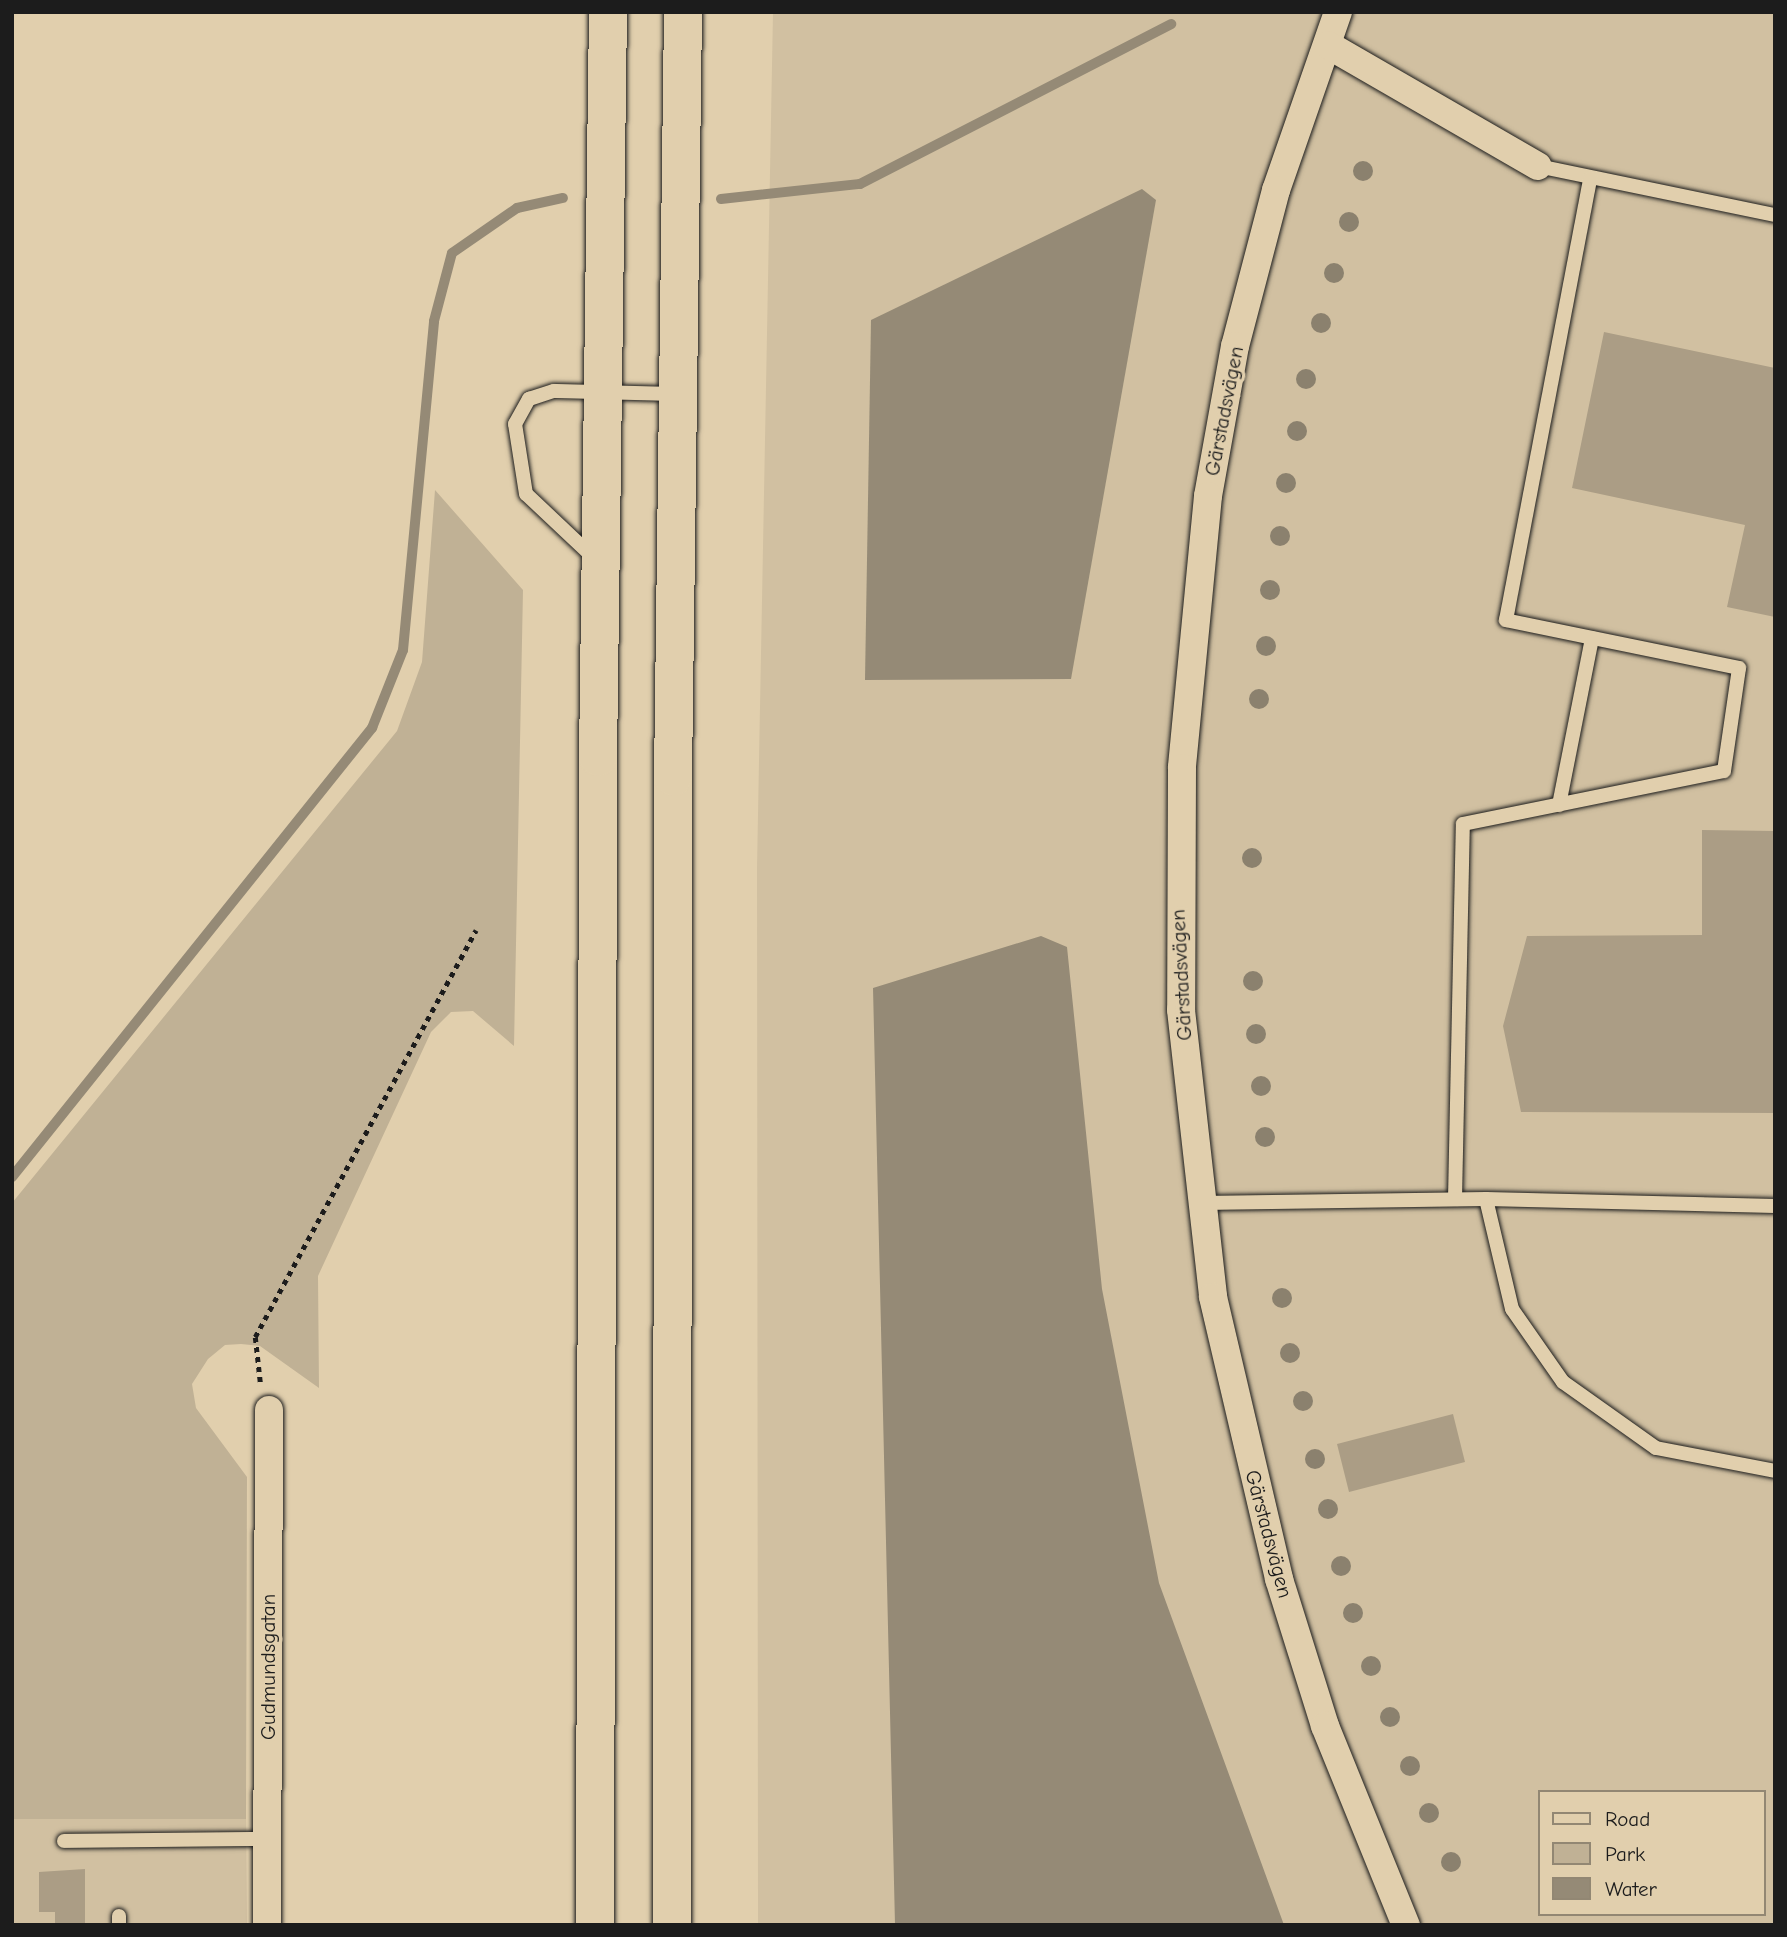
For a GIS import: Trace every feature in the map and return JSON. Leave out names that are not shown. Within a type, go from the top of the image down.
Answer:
[{"type":"highway","points":[[595,1925],[601,564],[608,12]]},
{"type":"highway","points":[[673,1925],[670,1427],[683,12]]},
{"type":"street","name":"Gärstadsvägen","points":[[1338,12],[1276,190],[1245,307],[1208,496],[1182,768],[1177,900],[1181,1010],[1213,1297],[1279,1579],[1325,1726],[1406,1925]]},
{"type":"street","points":[[1328,45],[1538,166]]},
{"type":"street","name":"Gudmundsgatan","points":[[267,1925],[269,1410]]},
{"type":"lane","points":[[1538,166],[1775,215]]},
{"type":"lane","points":[[1455,1199],[1463,824],[1724,771],[1739,668],[1506,620],[1590,178]]},
{"type":"lane","points":[[601,564],[526,494],[515,424],[529,399],[554,391],[680,394]]},
{"type":"lane","points":[[1559,805],[1592,638]]},
{"type":"lane","points":[[1201,1203],[1486,1199],[1775,1206]]},
{"type":"lane","points":[[1486,1199],[1497,1265],[1512,1309],[1563,1382],[1656,1448],[1775,1471]]},
{"type":"lane","points":[[64,1841],[267,1839]]},
{"type":"path","points":[[269,1410],[253,1362],[255,1337],[477,930]]},
{"type":"shaded area","points":[[773,12],[1775,12],[1775,1925],[758,1925],[757,868]]},
{"type":"shaded area","points":[[12,1819],[246,1819],[247,1925],[12,1925]]},
{"type":"green space","points":[[435,490],[523,590],[514,1046],[473,1011],[451,1012],[431,1032],[318,1276],[319,1388],[260,1346],[241,1344],[225,1345],[208,1359],[192,1384],[196,1408],[247,1477],[246,1819],[12,1819],[12,1203],[397,731],[422,662]]},
{"type":"water","points":[[1142,189],[1156,200],[1071,679],[865,680],[871,320]]},
{"type":"water","points":[[1041,936],[1067,947],[1102,1289],[1159,1583],[1284,1925],[895,1925],[873,988]]},
{"type":"building","points":[[1604,332],[1775,368],[1775,617],[1727,607],[1745,525],[1572,488]]},
{"type":"building","points":[[1702,830],[1775,831],[1775,1113],[1521,1112],[1503,1026],[1527,936],[1702,935]]},
{"type":"building","points":[[1453,1414],[1465,1462],[1349,1492],[1337,1444]]},
{"type":"building","points":[[85,1869],[85,1925],[55,1925],[55,1912],[39,1912],[39,1872]]},
{"type":"waterway","points":[[721,199],[860,184],[1171,24]]},
{"type":"waterway","points":[[12,1177],[372,728],[403,650],[434,321],[452,253],[517,208],[563,198]]}]
